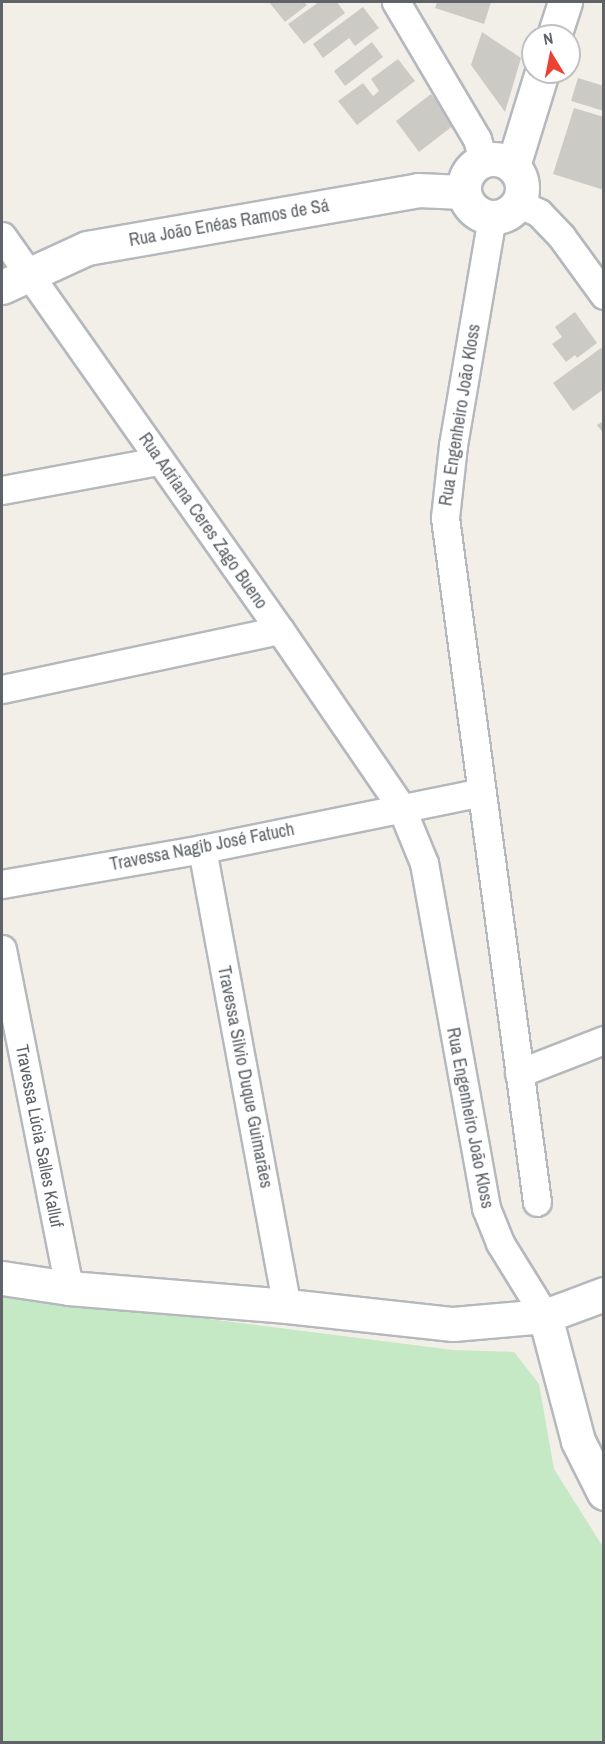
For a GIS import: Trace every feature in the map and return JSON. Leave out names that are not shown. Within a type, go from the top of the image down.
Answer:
[{"type":"street","points":[[396,2],[477,139],[498,163],[522,183],[505,210]]},
{"type":"street","points":[[558,24],[565,2]]},
{"type":"street","points":[[536,84],[498,163],[468,172],[464,192],[473,210],[539,213],[561,236],[603,296]]},
{"type":"street","name":"Rua João Enéas Ramos de Sá","points":[[15,279],[87,248],[418,189],[464,192]]},
{"type":"street","name":"Rua Engenheiro João Kloss","points":[[505,210],[453,445],[445,518],[537,1202]]},
{"type":"street","name":"Rua Adriana Ceres Zago Bueno","points":[[2,236],[15,279],[159,461],[280,630],[401,807]]},
{"type":"street","points":[[2,490],[159,461]]},
{"type":"street","points":[[2,689],[280,630]]},
{"type":"street","points":[[401,807],[482,792]]},
{"type":"street","name":"Rua Engenheiro João Kloss","points":[[401,807],[424,863],[486,1208],[500,1243],[545,1316],[578,1441],[603,1493]]},
{"type":"street","name":"Travessa Nagib José Fatuch","points":[[2,884],[202,849],[401,807]]},
{"type":"street","name":"Travessa Silvio Duque Guimarães","points":[[202,849],[287,1306]]},
{"type":"street","name":"Travessa Lúcia Salles Kalluf","points":[[2,949],[69,1288]]},
{"type":"street","points":[[519,1073],[603,1040]]},
{"type":"street","points":[[2,1278],[69,1288],[287,1306],[453,1324],[545,1316],[603,1294]]},
{"type":"green space","points":[[2,1293],[453,1350],[514,1352],[539,1384],[554,1469],[603,1547],[603,1742],[2,1742]]},
{"type":"building","points":[[269,2],[304,2],[307,5],[285,22]]},
{"type":"building","points":[[319,2],[337,2],[345,13],[304,44],[288,24]]},
{"type":"building","points":[[437,2],[491,2],[484,24],[435,8]]},
{"type":"building","points":[[363,7],[379,28],[355,46],[349,38],[323,58],[313,44]]},
{"type":"building","points":[[482,32],[521,58],[505,112],[471,65]]},
{"type":"building","points":[[372,42],[383,57],[345,86],[334,71]]},
{"type":"building","points":[[398,59],[415,81],[357,125],[338,101],[363,83],[373,96],[379,91],[371,79]]},
{"type":"building","points":[[581,79],[604,86],[604,111],[571,101],[576,84],[581,84]]},
{"type":"building","points":[[431,94],[454,125],[419,152],[396,121]]},
{"type":"building","points":[[574,108],[604,117],[604,190],[553,174]]},
{"type":"building","points":[[575,312],[597,343],[577,358],[575,355],[566,362],[552,344],[562,337],[555,327]]},
{"type":"building","points":[[601,348],[604,351],[604,389],[573,411],[553,383]]},
{"type":"building","points":[[604,421],[604,434],[597,425]]}]
